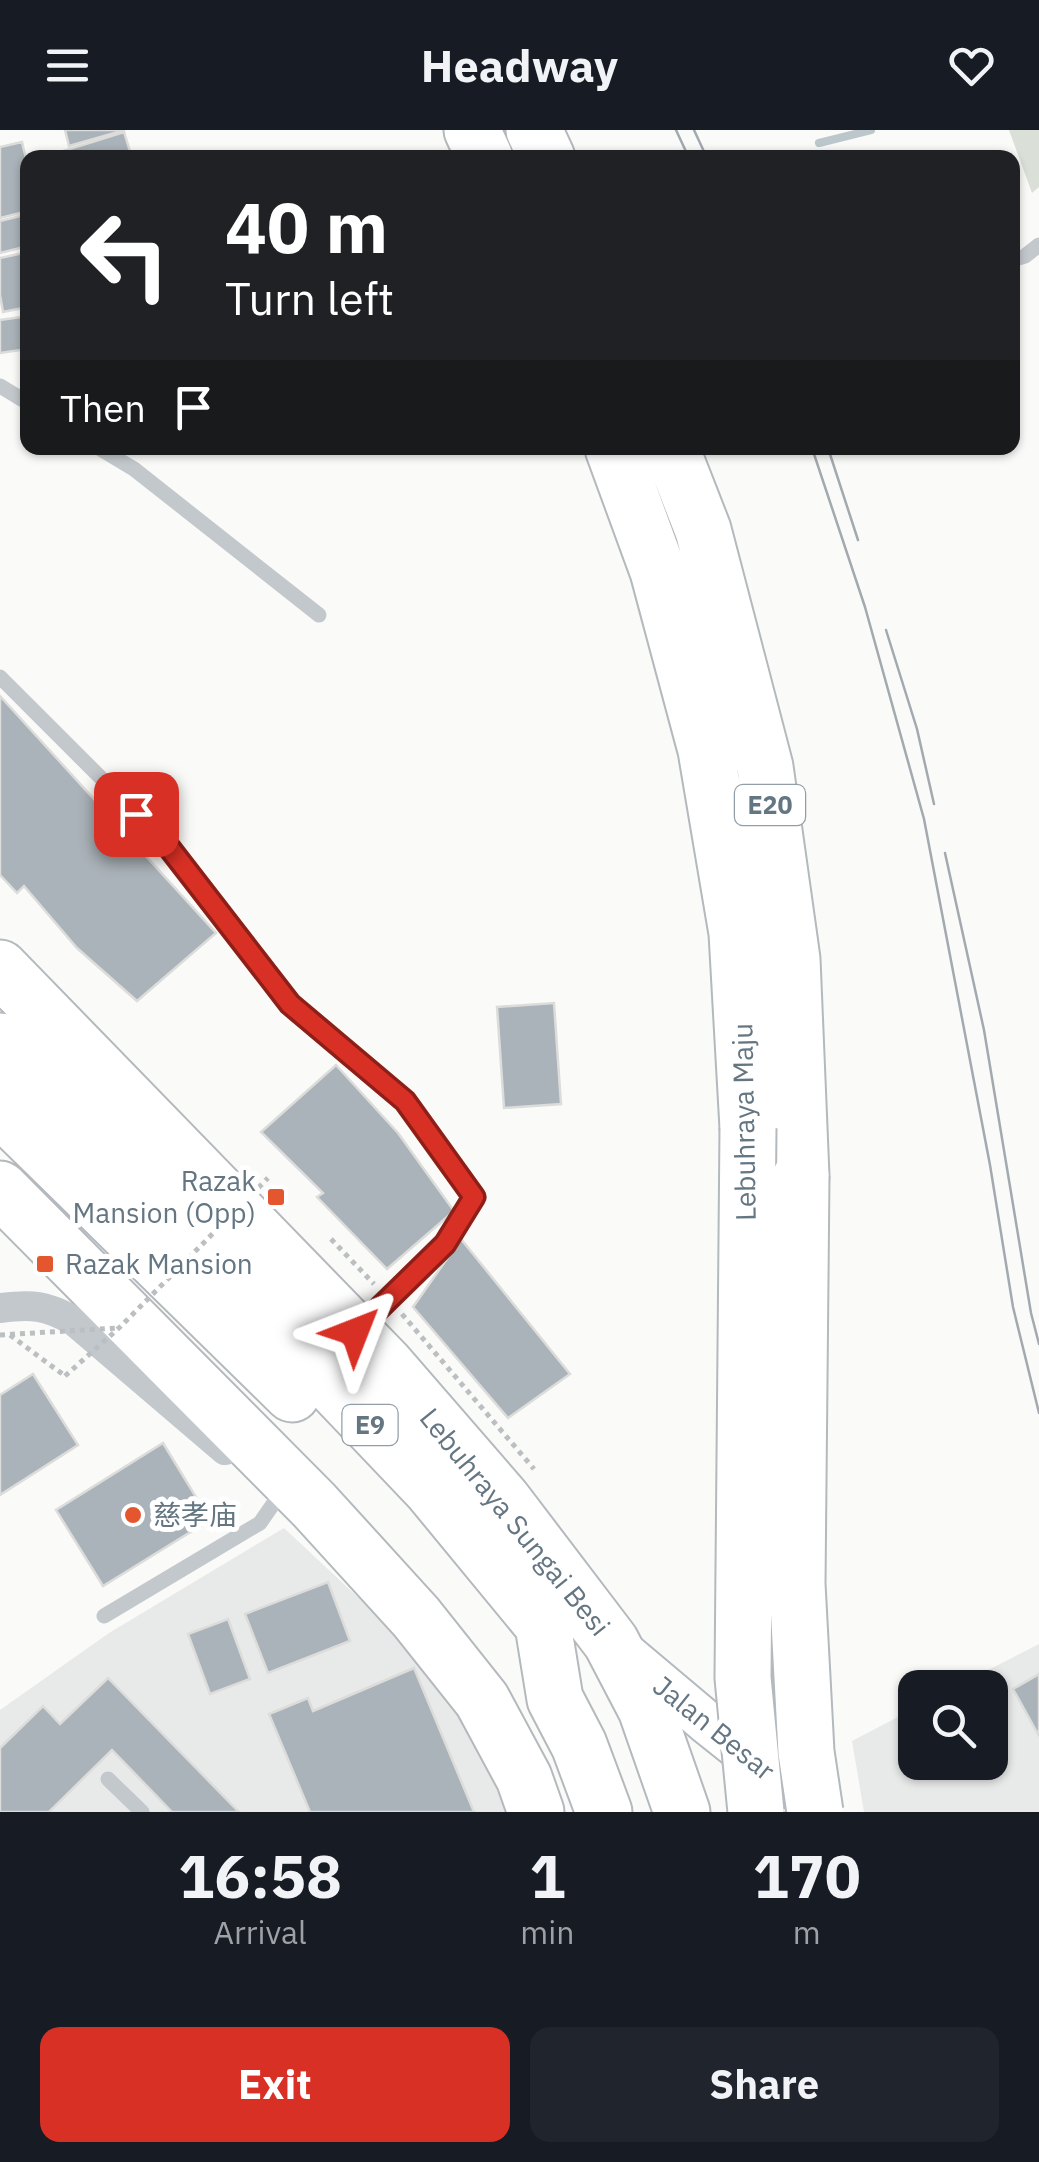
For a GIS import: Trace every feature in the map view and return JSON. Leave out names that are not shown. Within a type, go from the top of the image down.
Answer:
[{"type":"highway","name":"Lebuhraya Maju","points":[[617,455],[658,570],[706,750],[737,933],[748,1128],[744,1678],[756,1812]]},
{"type":"highway","name":"Lebuhraya Maju","points":[[674,455],[703,530],[765,767],[792,959],[802,1176],[797,1584],[806,1752],[817,1812]]},
{"type":"highway","name":"Lebuhraya Sungai Besi","points":[[0,953],[21,1025],[372,1316],[503,1500],[611,1642],[646,1709],[682,1812]]},
{"type":"highway","name":"Lebuhraya Sungai Besi","points":[[0,968],[21,1025],[136,1179],[430,1488],[543,1626],[555,1699],[579,1746],[604,1812]]},
{"type":"highway","points":[[0,1108],[321,1422],[478,1594],[555,1699]]},
{"type":"highway","points":[[0,1189],[296,1501],[416,1617],[482,1700],[524,1778],[536,1812]]},
{"type":"street","points":[[0,1308],[23,1305],[52,1309],[74,1322],[296,1501]]},
{"type":"street","name":"Jalan Besar","points":[[611,1642],[817,1812]]},
{"type":"lane","points":[[111,455],[134,469],[319,615]]},
{"type":"lane","points":[[0,677],[164,841],[290,1004],[405,1101],[474,1197],[445,1244],[372,1316]]},
{"type":"lane","points":[[104,1616],[296,1501]]},
{"type":"lane","points":[[108,1780],[142,1812]]},
{"type":"path","points":[[0,1331],[65,1376],[120,1327],[268,1178]]},
{"type":"path","points":[[331,1239],[372,1316]]},
{"type":"path","points":[[0,1331],[120,1327]]},
{"type":"shaded area","points":[[1009,130],[1039,130],[1039,187],[1032,193],[1020,150],[1016,150]]},
{"type":"shaded area","points":[[284,1528],[439,1673],[508,1812],[0,1812],[0,1710],[109,1633]]},
{"type":"shaded area","points":[[1039,1644],[1039,1812],[864,1812],[852,1741],[898,1717],[898,1780],[1008,1780],[1008,1670],[988,1670]]},
{"type":"building","points":[[65,130],[125,130],[69,146]]},
{"type":"building","points":[[124,132],[130,150],[67,150]]},
{"type":"building","points":[[22,142],[24,150],[20,150],[20,213],[0,218],[0,147]]},
{"type":"building","points":[[20,216],[20,248],[0,253],[0,221]]},
{"type":"building","points":[[20,254],[20,309],[3,312],[0,258]]},
{"type":"building","points":[[20,317],[20,350],[0,353],[0,320]]},
{"type":"building","points":[[0,696],[216,933],[137,1001],[77,948],[24,886],[17,893],[0,875]]},
{"type":"building","points":[[554,1003],[561,1104],[504,1108],[497,1007]]},
{"type":"building","points":[[336,1065],[398,1133],[454,1211],[387,1269],[317,1197],[323,1193],[261,1132]]},
{"type":"building","points":[[461,1239],[570,1374],[508,1418],[413,1307]]},
{"type":"building","points":[[33,1374],[78,1445],[0,1495],[0,1395]]},
{"type":"building","name":"慈孝庙","points":[[163,1443],[210,1520],[103,1586],[56,1510]]},
{"type":"building","points":[[328,1582],[350,1641],[268,1673],[245,1614]]},
{"type":"building","points":[[228,1619],[250,1679],[210,1694],[188,1634]]},
{"type":"building","points":[[414,1668],[474,1812],[310,1812],[269,1714],[308,1698],[313,1711]]},
{"type":"building","points":[[1039,1674],[1039,1736],[1013,1689]]},
{"type":"building","points":[[108,1678],[239,1812],[172,1812],[112,1750],[49,1812],[0,1812],[0,1748],[43,1706],[60,1724]]},
{"type":"waterway","points":[[819,143],[871,130]]},
{"type":"tram line","points":[[676,130],[685,150]]},
{"type":"tram line","points":[[694,130],[703,150]]},
{"type":"tram line","points":[[814,455],[865,607],[924,819],[1013,1307],[1039,1413]]},
{"type":"tram line","points":[[830,455],[858,540]]},
{"type":"tram line","points":[[886,630],[917,729],[934,804]]},
{"type":"tram line","points":[[945,853],[984,1030],[1039,1344]]},
{"type":"place","name":"Razak Mansion (Opp)","points":[[276,1197]]},
{"type":"place","name":"Razak Mansion","points":[[45,1264]]},
{"type":"place","name":"慈孝庙","points":[[133,1515]]},
{"type":"route","points":[[136,814],[164,841],[290,1004],[405,1101],[474,1197],[445,1244],[355,1332]]}]
